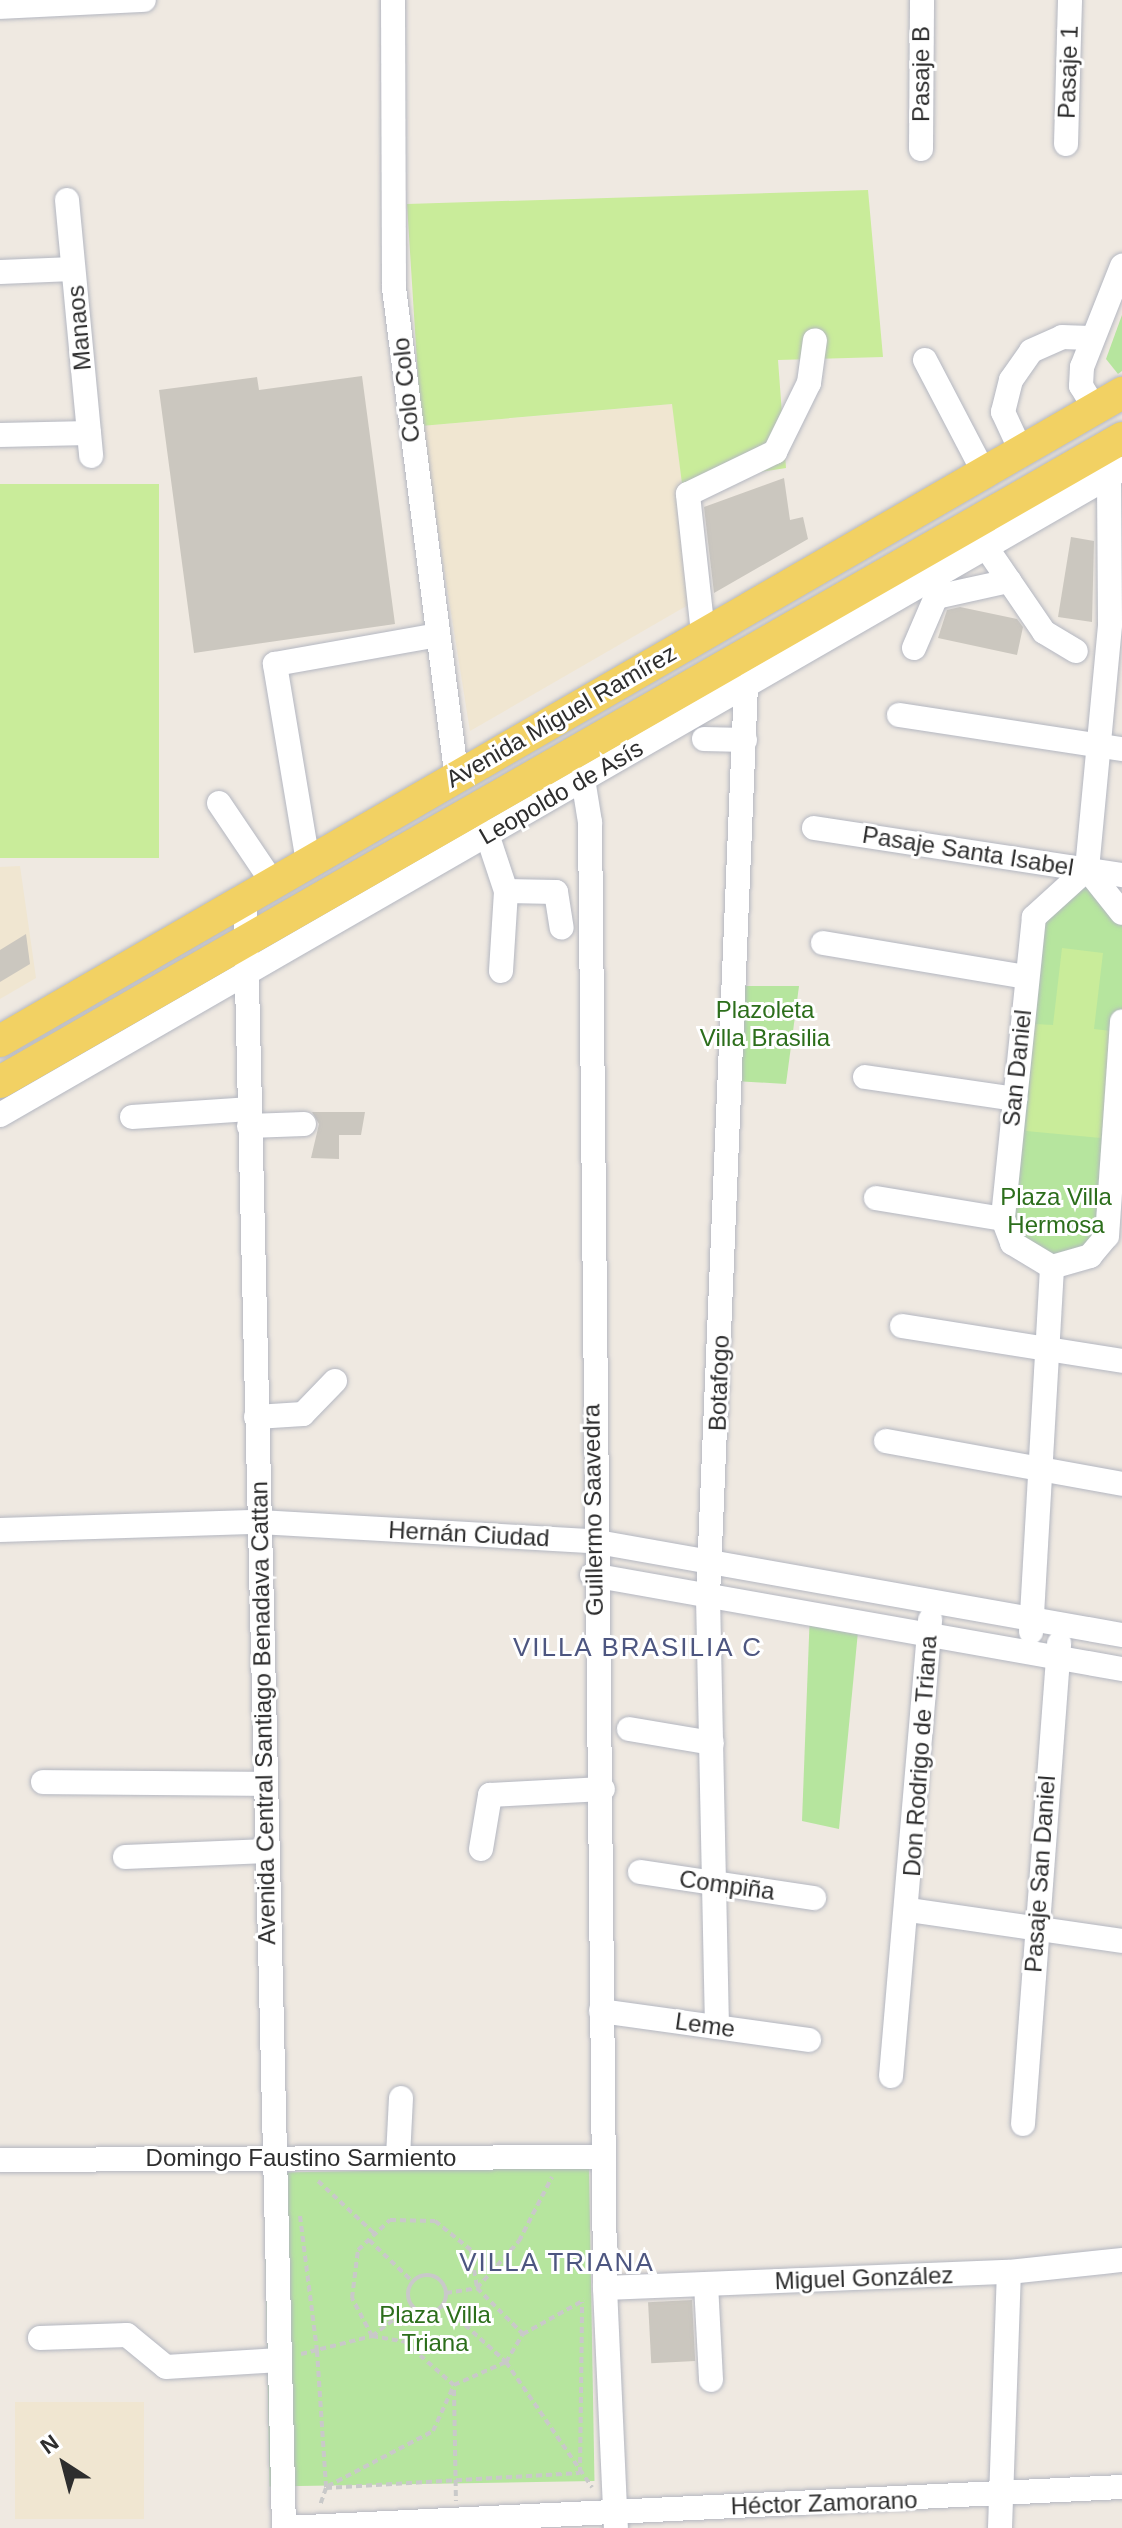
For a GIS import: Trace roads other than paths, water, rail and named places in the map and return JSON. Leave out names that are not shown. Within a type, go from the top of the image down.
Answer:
[{"type":"main road","name":"Avenida Miguel Ramírez","points":[[0,1041],[1108,401]]},
{"type":"main road","name":"Avenida Miguel Ramírez","points":[[0,1082],[1122,438]]},
{"type":"main road","points":[[364,874],[389,837],[457,777]]},
{"type":"street","points":[[0,7],[144,0]]},
{"type":"street","name":"Colo Colo","points":[[393,0],[394,288],[457,777]]},
{"type":"street","name":"Pasaje B","points":[[921,149],[922,0]]},
{"type":"street","name":"Pasaje 1","points":[[1066,144],[1070,0]]},
{"type":"street","name":"Manaos","points":[[0,435],[90,444],[67,200]]},
{"type":"street","points":[[1108,401],[1080,378],[1090,338],[1122,266]]},
{"type":"street","points":[[0,272],[73,269]]},
{"type":"street","points":[[1021,451],[1003,412],[1011,380],[1031,351],[1062,337],[1090,338]]},
{"type":"street","points":[[703,633],[688,494],[775,452],[809,383],[815,340]]},
{"type":"street","points":[[925,360],[984,473]]},
{"type":"street","points":[[1116,472],[1116,625],[1111,747],[1087,869],[1122,913]]},
{"type":"street","name":"Leopoldo de Asís","points":[[0,1115],[1116,472]]},
{"type":"street","points":[[986,547],[1051,640],[1076,651]]},
{"type":"street","points":[[914,648],[936,597],[1009,581]]},
{"type":"street","points":[[308,862],[275,664],[437,635]]},
{"type":"street","name":"Botafogo","points":[[717,2027],[708,1596],[712,1563],[746,686]]},
{"type":"street","points":[[899,715],[1111,747]]},
{"type":"street","points":[[704,739],[745,740]]},
{"type":"street","name":"Guillermo Saavedra","points":[[583,779],[590,822],[592,1575],[603,1789],[601,2011],[592,2157],[593,2287],[615,2520]]},
{"type":"street","points":[[219,803],[273,883]]},
{"type":"street","name":"Pasaje Santa Isabel","points":[[814,828],[1122,875]]},
{"type":"street","points":[[487,834],[506,891],[501,971]]},
{"type":"street","name":"San Daniel","points":[[1003,1219],[1034,917],[1087,869]]},
{"type":"street","points":[[506,891],[556,892],[562,928]]},
{"type":"street","name":"Avenida Central Santiago Benadava Cattan","points":[[245,899],[267,1851],[284,2157],[280,2360],[285,2528]]},
{"type":"street","points":[[823,943],[1026,977]]},
{"type":"street","points":[[876,1198],[1003,1219],[1012,1243],[1052,1267],[1090,1256],[1114,1238],[1122,1022]]},
{"type":"street","points":[[865,1077],[1015,1099]]},
{"type":"street","points":[[132,1117],[249,1118],[304,1124]]},
{"type":"street","points":[[1028,1653],[1033,1619],[1052,1267]]},
{"type":"street","points":[[902,1326],[1122,1361]]},
{"type":"street","points":[[256,1417],[303,1414],[335,1381]]},
{"type":"street","points":[[886,1441],[1122,1484]]},
{"type":"street","name":"Hernán Ciudad","points":[[0,1530],[259,1522],[592,1541],[1122,1635]]},
{"type":"street","points":[[592,1575],[1122,1669]]},
{"type":"street","name":"Don Rodrigo de Triana","points":[[891,2076],[910,1910],[928,1635],[933,1602]]},
{"type":"street","name":"Pasaje San Daniel","points":[[1023,2124],[1057,1658],[1062,1625]]},
{"type":"street","points":[[629,1729],[712,1743]]},
{"type":"street","points":[[43,1782],[265,1784]]},
{"type":"street","points":[[481,1849],[490,1795],[603,1789]]},
{"type":"street","points":[[125,1857],[267,1851]]},
{"type":"street","name":"Compiña","points":[[640,1872],[814,1898]]},
{"type":"street","name":"Don Rodrigo de Triana","points":[[910,1910],[1122,1941]]},
{"type":"street","name":"Leme","points":[[601,2011],[809,2040]]},
{"type":"street","points":[[398,2157],[401,2098]]},
{"type":"street","name":"Domingo Faustino Sarmiento","points":[[0,2160],[592,2157]]},
{"type":"street","name":"Miguel González","points":[[593,2287],[1009,2272],[1122,2260]]},
{"type":"street","points":[[1000,2528],[1009,2272]]},
{"type":"street","points":[[706,2284],[711,2380]]},
{"type":"street","points":[[40,2338],[127,2335],[166,2367],[280,2360]]},
{"type":"street","name":"Héctor Zamorano","points":[[285,2528],[456,2519],[615,2520],[755,2516],[1122,2487]]},
{"type":"district","name":"VILLA BRASILIA C","points":[[638,1648]]},
{"type":"district","name":"VILLA TRIANA","points":[[557,2263]]},
{"type":"park label","name":"Plazoleta Villa Brasilia","points":[[765,1024]]},
{"type":"park label","name":"Plaza Villa Hermosa","points":[[1056,1211]]},
{"type":"park label","name":"Plaza Villa Triana","points":[[435,2329]]}]
